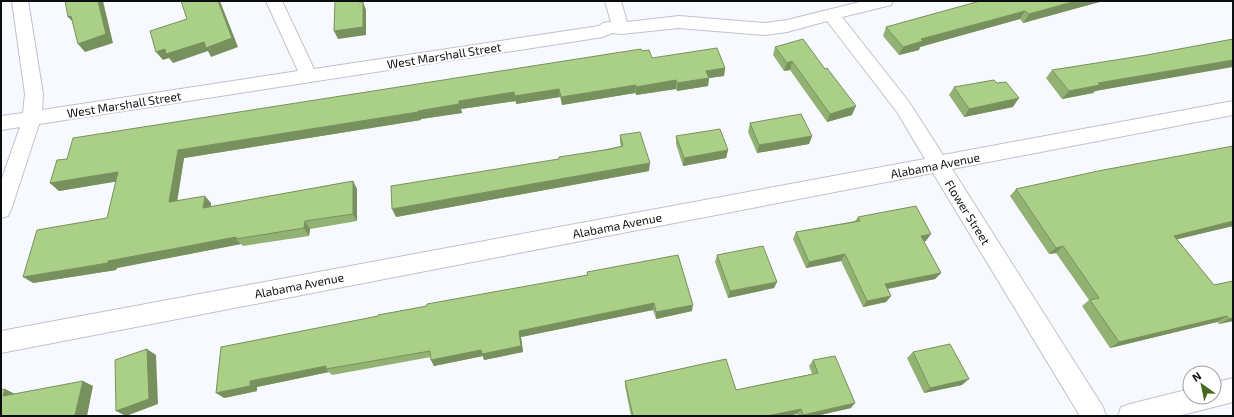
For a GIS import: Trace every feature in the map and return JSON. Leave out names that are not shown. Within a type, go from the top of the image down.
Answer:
[{"type":"street","points":[[1,210],[32,118],[34,94],[20,1]]},
{"type":"street","points":[[274,1],[309,76]]},
{"type":"street","points":[[613,1],[621,28]]},
{"type":"street","name":"West Marshall Street","points":[[1,123],[603,30],[609,27],[621,28],[679,22],[764,29],[787,26],[885,1]]},
{"type":"street","name":"Flower Street","points":[[831,15],[903,106],[1094,416]]},
{"type":"street","name":"Alabama Avenue","points":[[1,342],[1233,108]]},
{"type":"street","points":[[1222,393],[1233,390]]},
{"type":"street","points":[[1130,416],[1182,403]]},
{"type":"building","points":[[65,1],[98,1],[106,34],[78,44],[71,16],[68,17]]},
{"type":"building","points":[[181,1],[218,1],[232,38],[206,48],[204,42],[166,54],[165,49],[156,52],[150,31],[187,19]]},
{"type":"building","points":[[335,1],[363,2],[363,27],[334,31]]},
{"type":"building","points":[[980,1],[1076,1],[1029,14],[1025,11],[921,39],[923,41],[903,47],[886,27]]},
{"type":"building","points":[[803,39],[825,69],[827,68],[856,106],[830,114],[792,61],[787,63],[775,47]]},
{"type":"building","points":[[1233,39],[1233,60],[1098,83],[1100,85],[1069,91],[1052,70],[1147,55]]},
{"type":"building","points":[[717,48],[725,68],[706,71],[709,78],[677,83],[676,80],[636,87],[636,85],[561,97],[559,89],[515,96],[514,92],[459,101],[459,104],[418,112],[178,150],[169,202],[205,196],[203,208],[353,181],[353,214],[305,221],[304,228],[236,239],[236,237],[108,261],[108,263],[23,277],[37,230],[107,218],[118,172],[50,183],[57,160],[67,159],[73,138],[641,49],[642,51],[649,50],[652,58]]},
{"type":"building","points":[[994,80],[997,83],[1006,82],[1019,98],[969,109],[954,87]]},
{"type":"building","points":[[801,114],[812,136],[759,145],[750,123]]},
{"type":"building","points":[[720,129],[728,150],[684,158],[676,136]]},
{"type":"building","points":[[640,132],[650,163],[392,209],[391,186],[559,159],[559,157],[611,149],[623,146],[620,135]]},
{"type":"building","points":[[1233,146],[1233,221],[1174,236],[1214,285],[1233,281],[1233,318],[1229,319],[1227,316],[1119,342],[1090,300],[1099,298],[1063,246],[1056,248],[1016,189],[1098,171]]},
{"type":"building","points":[[916,206],[931,234],[921,236],[941,273],[885,284],[891,296],[867,301],[845,254],[809,262],[796,232],[860,221],[858,217]]},
{"type":"building","points":[[763,246],[777,282],[730,291],[717,255]]},
{"type":"building","points":[[678,255],[693,305],[656,312],[654,303],[519,331],[521,346],[482,354],[481,350],[431,360],[430,351],[326,369],[326,366],[250,381],[250,386],[216,393],[221,347],[427,306],[427,304],[588,275],[587,272]]},
{"type":"building","points":[[950,344],[969,379],[930,388],[913,352]]},
{"type":"building","points":[[147,349],[149,399],[116,411],[115,360]]},
{"type":"building","points":[[835,356],[855,403],[803,415],[801,409],[767,416],[633,416],[625,381],[726,359],[736,390],[818,373],[813,360]]},
{"type":"building","points":[[83,381],[75,415],[1,416],[1,390],[5,389],[3,396]]}]
